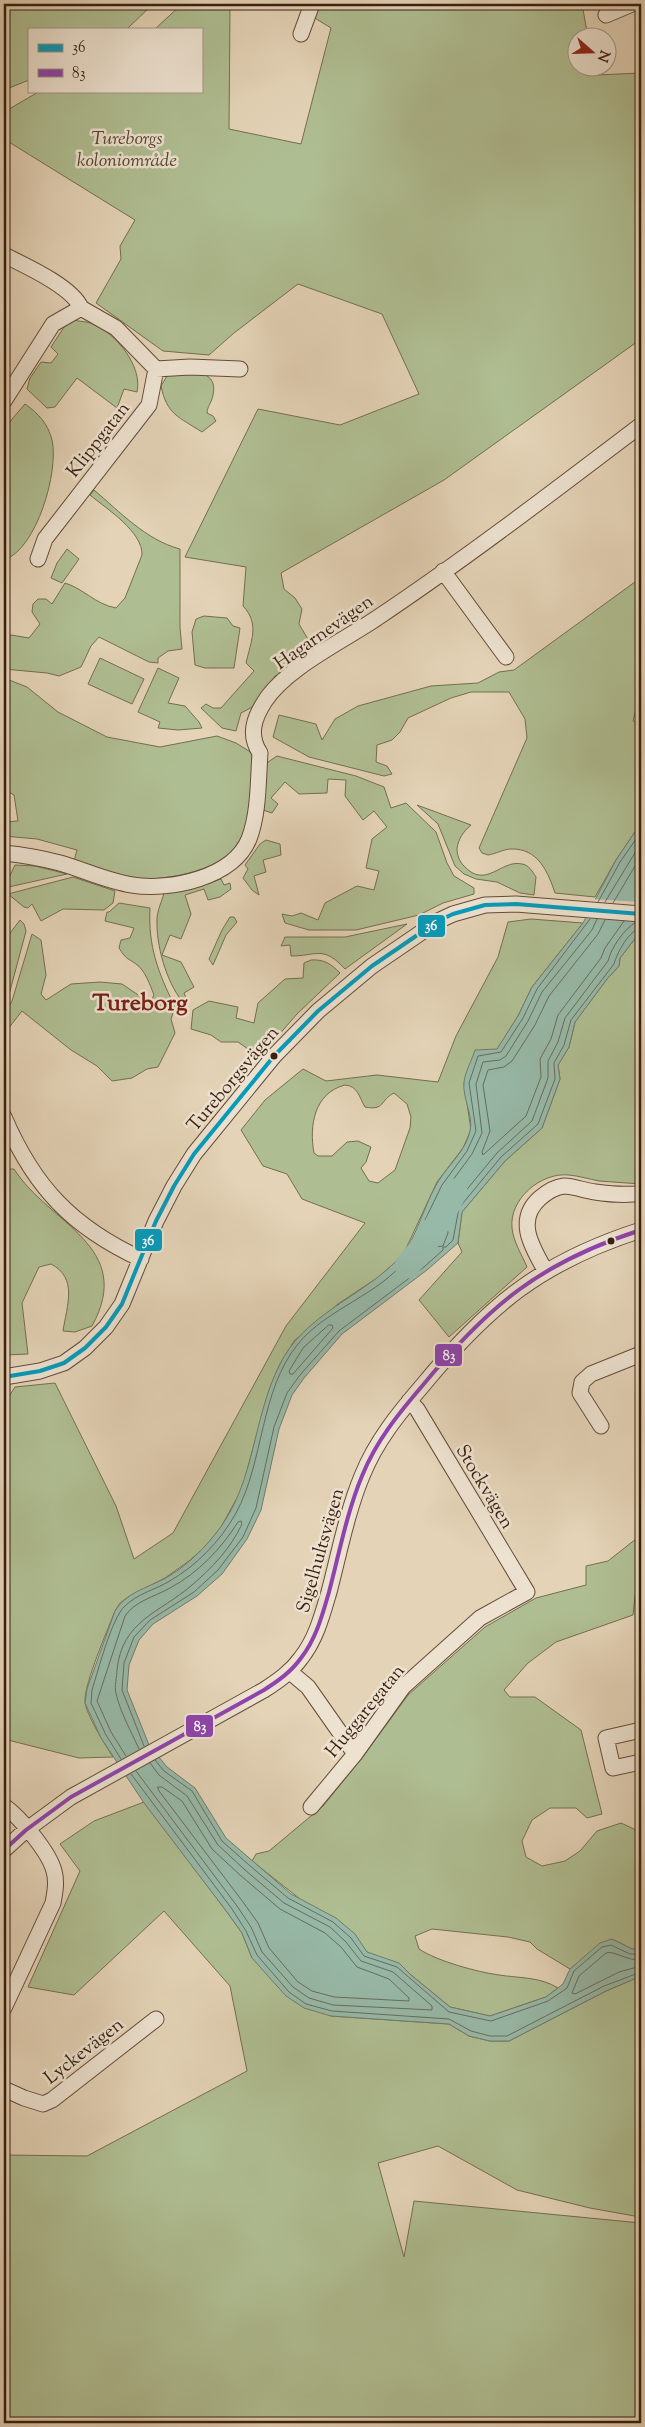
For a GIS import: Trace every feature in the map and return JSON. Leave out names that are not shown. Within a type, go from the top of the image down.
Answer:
[{"type":"street","points":[[301,34],[312,4]]},
{"type":"street","points":[[606,15],[632,4]]},
{"type":"street","points":[[4,254],[62,288],[77,299],[81,308],[116,328],[156,369],[190,367],[240,369]]},
{"type":"street","points":[[4,401],[53,324],[81,308]]},
{"type":"street","name":"Klippgatan","points":[[38,559],[45,539],[149,405],[156,369]]},
{"type":"street","name":"Hagarnevägen","points":[[4,853],[32,856],[61,863],[133,885],[181,882],[203,877],[225,868],[244,847],[254,824],[260,753],[253,743],[252,730],[265,700],[295,670],[377,618],[444,571],[641,425]]},
{"type":"street","points":[[444,571],[506,657]]},
{"type":"street","name":"Tureborgsvägen","points":[[4,1377],[40,1371],[64,1363],[84,1348],[106,1327],[122,1304],[174,1186],[194,1154],[274,1056],[318,1011],[405,942],[453,914],[485,905],[500,904],[641,914]]},
{"type":"street","points":[[4,1117],[27,1166],[44,1188],[81,1224],[110,1244],[141,1259]]},
{"type":"street","points":[[546,1270],[530,1243],[526,1228],[531,1209],[546,1193],[566,1186],[596,1192],[630,1195],[641,1193]]},
{"type":"street","name":"Sigelhultsvägen","points":[[4,1850],[51,1810],[94,1783],[264,1690],[289,1671],[301,1659],[317,1630],[357,1490],[366,1466],[385,1432],[409,1400],[451,1351],[494,1308],[546,1270],[611,1240],[641,1230]]},
{"type":"street","points":[[602,1426],[580,1393],[582,1382],[591,1374],[641,1354]]},
{"type":"street","name":"Stockvägen","points":[[409,1400],[417,1409],[527,1592]]},
{"type":"street","name":"Huggaregatan","points":[[311,1807],[355,1754],[403,1687],[480,1618],[527,1592]]},
{"type":"street","points":[[289,1671],[308,1687],[355,1754]]},
{"type":"street","points":[[641,1730],[606,1738],[613,1768],[641,1762]]},
{"type":"street","points":[[4,2008],[53,1902],[56,1886],[54,1870],[42,1849],[6,1807]]},
{"type":"street","name":"Lyckevägen","points":[[4,2089],[43,2104],[52,2100],[156,2019]]},
{"type":"green space","points":[[4,4],[153,4],[128,28],[28,28],[28,80],[4,90]]},
{"type":"green space","name":"Tureborgs koloniområde","points":[[182,4],[230,4],[229,129],[301,144],[331,28],[292,4],[582,4],[586,28],[568,28],[568,78],[618,78],[618,74],[641,73],[641,339],[444,480],[281,573],[284,589],[295,598],[302,609],[299,624],[309,641],[309,650],[290,663],[284,673],[275,676],[256,705],[241,713],[236,731],[222,728],[201,708],[206,704],[213,708],[221,708],[254,671],[246,663],[252,640],[253,626],[243,606],[246,567],[185,557],[258,409],[340,425],[419,394],[382,314],[298,284],[234,333],[209,355],[163,351],[96,303],[121,259],[120,246],[135,220],[4,139],[4,112],[38,92],[202,92],[202,28],[156,28]]},
{"type":"green space","points":[[74,320],[91,323],[102,328],[119,343],[132,362],[138,382],[137,392],[124,389],[117,408],[77,378],[55,407],[47,408],[27,389],[30,378],[41,362],[51,363],[58,354],[51,347],[66,324]]},
{"type":"green space","points":[[170,371],[200,373],[211,380],[214,386],[213,395],[207,413],[213,416],[216,421],[202,432],[175,414],[167,403],[161,386]]},
{"type":"green space","points":[[25,404],[35,412],[48,429],[52,440],[52,470],[49,489],[36,525],[16,553],[4,560],[4,433],[12,419]]},
{"type":"green space","points":[[94,490],[145,532],[168,545],[180,549],[180,628],[182,649],[168,651],[158,658],[158,663],[149,662],[99,637],[91,646],[81,667],[59,676],[4,669],[4,644],[11,635],[29,638],[40,624],[32,612],[33,604],[38,599],[46,599],[52,604],[65,583],[102,603],[116,608],[125,598],[142,555],[141,546],[137,538],[123,522],[90,495]]},
{"type":"green space","points":[[67,549],[79,559],[62,583],[51,578],[57,563]]},
{"type":"green space","points":[[639,579],[641,580],[641,690],[633,721],[641,723],[641,823],[616,860],[595,897],[555,893],[545,870],[535,857],[528,852],[511,849],[488,855],[482,853],[479,848],[527,738],[525,719],[509,692],[471,692],[451,698],[408,718],[400,732],[392,740],[377,745],[376,762],[387,766],[392,774],[384,776],[309,757],[273,737],[279,715],[316,724],[322,740],[335,719],[358,706],[431,686],[478,683],[499,672],[514,670]]},
{"type":"green space","points":[[204,616],[227,618],[233,626],[240,628],[234,668],[205,668],[195,665],[192,632],[196,619]]},
{"type":"green space","points":[[100,658],[144,679],[132,704],[88,684]]},
{"type":"green space","points":[[158,668],[179,678],[168,703],[185,706],[202,728],[178,730],[158,728],[160,722],[138,712]]},
{"type":"green space","points":[[4,678],[27,687],[58,712],[107,737],[160,747],[217,736],[236,743],[252,753],[250,814],[244,837],[238,846],[229,855],[217,862],[189,873],[158,878],[132,879],[74,861],[77,850],[37,839],[4,836],[4,822],[18,821],[14,795],[4,789]]},
{"type":"green space","points":[[277,756],[356,776],[384,787],[391,808],[406,803],[436,832],[447,863],[454,876],[474,888],[474,894],[443,903],[419,915],[356,930],[309,930],[285,923],[282,914],[292,916],[301,913],[318,920],[325,903],[357,886],[374,890],[379,871],[366,868],[372,839],[387,827],[374,811],[363,820],[345,796],[346,780],[328,779],[327,793],[299,794],[285,782],[271,798],[278,804],[272,813],[263,810],[265,768],[268,762]]},
{"type":"green space","points":[[417,805],[471,825],[462,835],[457,848],[461,862],[472,873],[486,875],[514,864],[527,866],[536,877],[534,895],[520,893],[497,882],[476,879],[464,874],[455,866],[438,824]]},
{"type":"green space","points":[[266,840],[280,844],[281,855],[263,860],[266,872],[254,876],[259,895],[252,890],[243,878],[248,869],[245,865],[260,844]]},
{"type":"green space","points":[[15,865],[35,866],[67,874],[4,888]]},
{"type":"green space","points":[[73,877],[115,891],[113,903],[104,910],[63,909],[41,921],[32,904],[28,908],[24,907],[8,894]]},
{"type":"green space","points":[[221,879],[224,885],[230,883],[231,889],[220,897],[208,900],[204,889],[185,895],[191,914],[181,939],[170,935],[162,955],[181,962],[194,987],[184,993],[187,1000],[182,1001],[176,993],[167,973],[160,951],[158,940],[157,919],[164,893],[191,889]]},
{"type":"green space","points":[[119,903],[150,908],[151,935],[155,959],[175,1007],[171,1019],[175,1033],[158,1067],[147,1069],[132,1078],[112,1081],[97,1066],[71,1050],[22,1011],[4,1034],[4,1015],[12,1001],[32,934],[41,940],[46,975],[41,994],[46,1000],[71,984],[100,982],[122,984],[150,1003],[154,995],[145,974],[119,948],[121,940],[130,938],[134,928],[105,921],[107,912]]},
{"type":"green space","points":[[230,917],[234,917],[237,922],[226,935],[213,965],[209,959]]},
{"type":"green space","points":[[531,919],[583,923],[532,987],[518,1016],[497,1050],[464,1083],[471,1130],[463,1148],[437,1182],[403,1255],[380,1276],[338,1304],[294,1341],[279,1366],[267,1397],[242,1489],[221,1527],[207,1545],[189,1561],[165,1578],[128,1597],[120,1603],[115,1611],[92,1669],[85,1701],[92,1721],[113,1757],[79,1758],[4,1739],[4,1404],[15,1387],[55,1383],[116,1506],[134,1559],[173,1533],[286,1326],[365,1223],[302,1199],[287,1174],[263,1166],[241,1130],[265,1100],[303,1069],[326,1081],[377,1075],[438,1082],[456,1036],[498,957],[508,922]],"holes":[[[345,1085],[353,1087],[358,1093],[365,1107],[371,1108],[379,1106],[394,1093],[407,1104],[411,1117],[410,1128],[395,1170],[378,1183],[369,1181],[361,1168],[366,1162],[371,1147],[358,1141],[347,1142],[332,1156],[318,1156],[314,1153],[313,1122],[320,1103],[326,1095],[335,1089]]]},
{"type":"green space","points":[[20,920],[24,924],[26,931],[10,991],[4,1004],[4,941]]},
{"type":"green space","points":[[407,924],[345,969],[325,954],[291,956],[290,945],[281,946],[285,937],[345,937]]},
{"type":"green space","points":[[641,931],[641,1184],[599,1181],[573,1175],[558,1175],[538,1183],[529,1190],[521,1198],[512,1217],[512,1228],[516,1243],[527,1267],[449,1337],[419,1300],[462,1252],[458,1243],[462,1212],[505,1161],[542,1128],[560,1079],[558,1065],[569,1047],[575,1022],[619,966],[620,958]]},
{"type":"green space","points":[[311,960],[320,960],[327,963],[340,973],[297,1014],[257,1060],[248,1049],[238,1042],[221,1042],[211,1035],[191,1029],[193,1010],[209,1001],[238,1007],[236,1018],[254,1023],[258,1003],[285,979],[303,978],[304,963]]},
{"type":"green space","points":[[4,1169],[14,1169],[29,1188],[83,1238],[96,1256],[103,1275],[103,1299],[92,1326],[75,1332],[63,1331],[69,1293],[68,1284],[65,1277],[51,1264],[39,1267],[22,1303],[28,1354],[4,1355]]},
{"type":"green space","points":[[641,1535],[641,1586],[636,1588],[633,1615],[556,1642],[528,1663],[504,1690],[510,1697],[535,1697],[581,1730],[602,1814],[587,1818],[576,1808],[550,1808],[532,1820],[522,1841],[526,1857],[542,1866],[565,1861],[580,1851],[597,1831],[621,1823],[634,1829],[641,1837],[641,1949],[632,1949],[612,1939],[570,1969],[537,1949],[530,1942],[508,1937],[432,1929],[415,1936],[419,1949],[446,1962],[499,1975],[530,1978],[558,1988],[546,1997],[490,2016],[450,2007],[411,1975],[367,1952],[252,1861],[256,1854],[269,1851],[323,1806],[362,1758],[408,1695],[485,1627],[536,1598],[586,1585],[586,1566],[608,1561]]},
{"type":"green space","points":[[144,1802],[242,1933],[252,1958],[331,2016],[449,2024],[469,2036],[490,2041],[509,2041],[606,1991],[641,1976],[640,2217],[590,2208],[517,2190],[438,2146],[378,2163],[404,2257],[414,2201],[641,2223],[641,2423],[4,2423],[4,2155],[87,2156],[247,2071],[230,1986],[164,1911],[74,1995],[28,1987],[80,1871],[60,1844],[94,1821]]},
{"type":"water","points":[[641,823],[641,931],[620,958],[619,966],[575,1022],[569,1047],[558,1065],[560,1079],[542,1128],[505,1161],[462,1212],[458,1243],[427,1270],[342,1334],[304,1378],[292,1395],[279,1429],[261,1510],[247,1539],[222,1574],[197,1596],[153,1624],[139,1640],[129,1665],[127,1690],[149,1745],[167,1767],[195,1788],[226,1838],[291,1894],[336,1918],[355,1934],[367,1952],[399,1963],[450,2007],[490,2016],[546,1997],[563,1984],[570,1969],[600,1943],[612,1939],[632,1949],[641,1949],[641,1976],[606,1991],[509,2041],[490,2041],[469,2036],[449,2024],[331,2016],[304,2008],[286,1996],[252,1958],[242,1933],[144,1803],[101,1738],[85,1703],[87,1689],[115,1611],[131,1595],[164,1579],[187,1563],[220,1528],[232,1509],[247,1469],[270,1386],[290,1348],[303,1332],[336,1306],[370,1283],[401,1256],[406,1249],[434,1190],[468,1138],[471,1125],[464,1082],[475,1050],[497,1049],[518,1016],[532,987],[583,923],[616,860]]},
{"type":"pier","points":[[591,899],[641,902],[641,922],[582,918]]},
{"type":"waterway","points":[[407,1266],[434,1230],[455,1191]]},
{"type":"transit line","name":"36","points":[[4,1377],[40,1371],[64,1363],[85,1348],[106,1327],[122,1304],[156,1221],[174,1186],[194,1154],[274,1056],[318,1011],[372,966],[438,921],[453,914],[485,905],[516,904],[641,914]]},
{"type":"transit line","name":"83","points":[[4,1850],[26,1830],[71,1797],[264,1690],[289,1672],[306,1651],[318,1627],[362,1476],[381,1439],[405,1406],[471,1332],[495,1309],[519,1290],[545,1272],[574,1256],[641,1230]]},
{"type":"district","name":"Tureborg","points":[[140,1002]]}]
